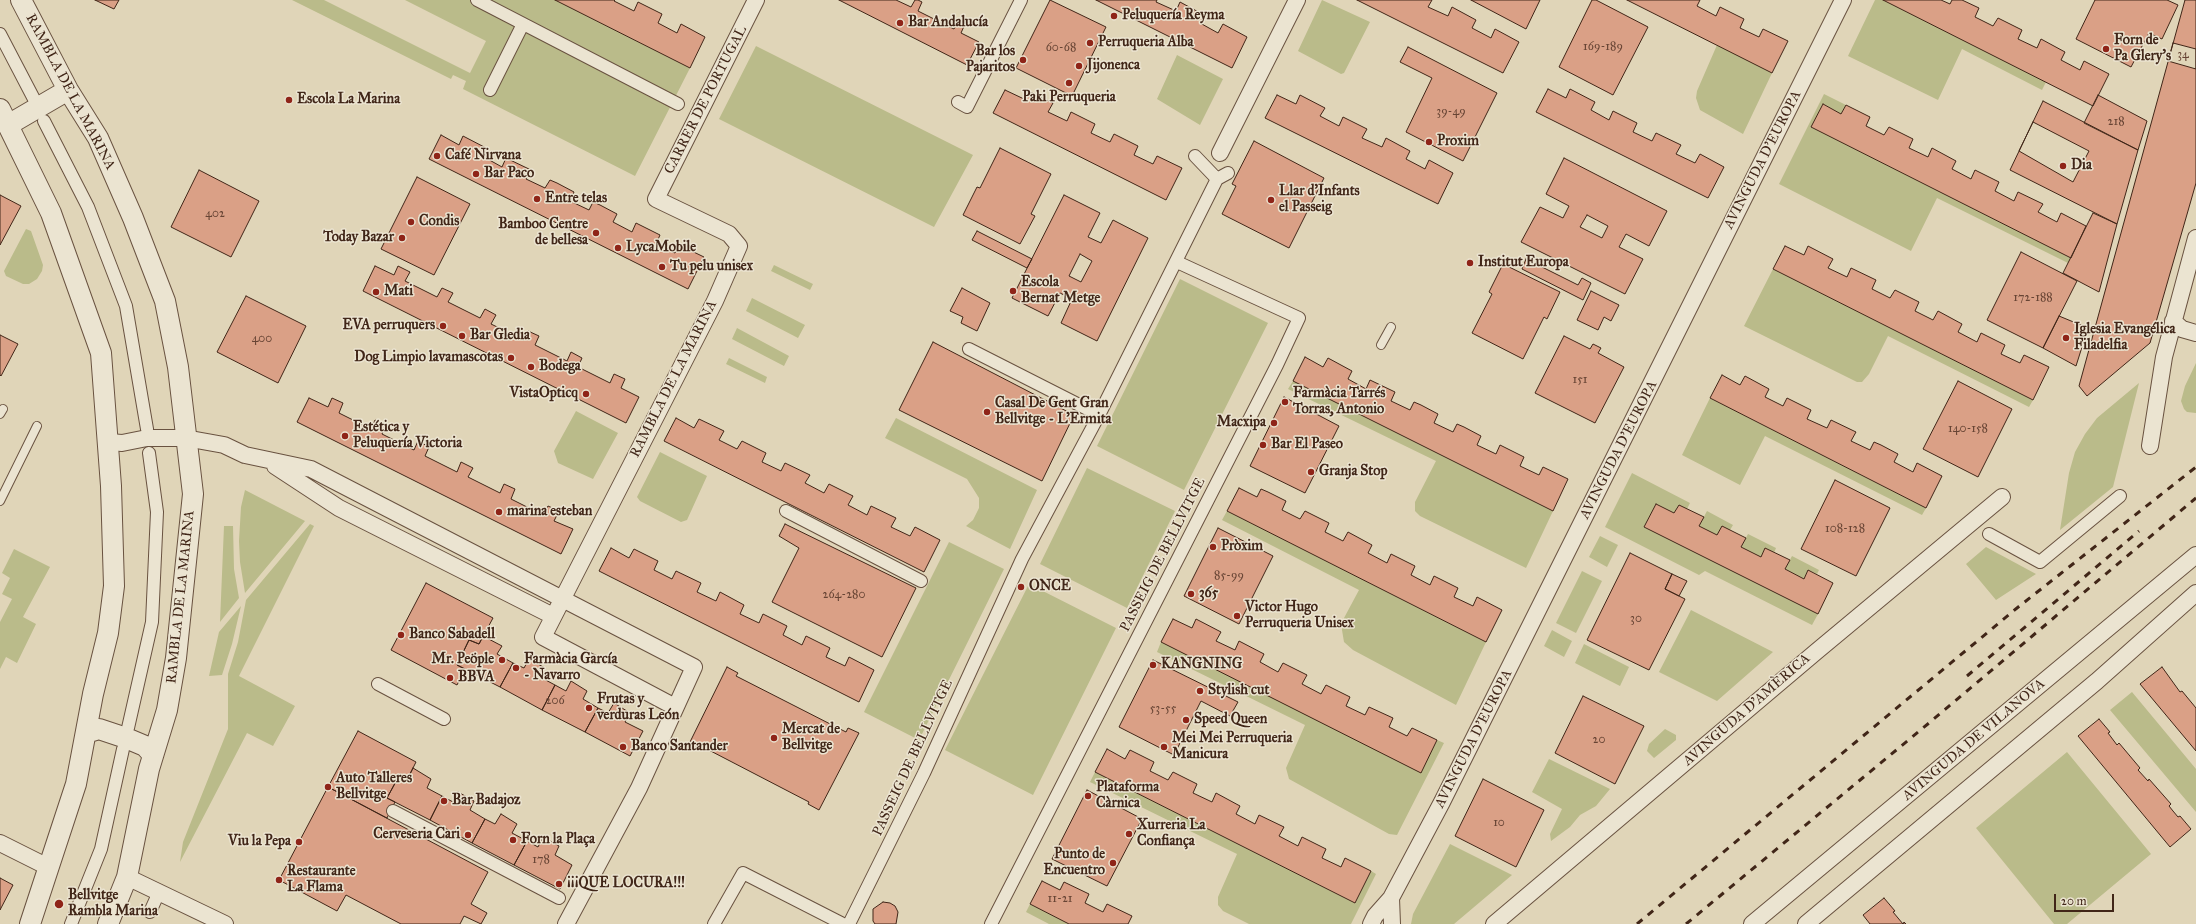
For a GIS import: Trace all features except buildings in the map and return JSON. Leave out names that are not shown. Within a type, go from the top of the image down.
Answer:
[{"type":"street","name":"RAMBLA DE LA MARINA","points":[[21,0],[68,90],[98,138],[133,218],[165,301],[178,367],[192,494],[176,658],[167,710],[153,755],[127,877],[108,924]]},
{"type":"street","points":[[477,0],[678,104]]},
{"type":"street","name":"CARRER DE PORTUGAL","points":[[656,199],[756,0]]},
{"type":"street","points":[[962,108],[1021,0]]},
{"type":"street","points":[[1220,153],[1297,0]]},
{"type":"street","name":"AVINGUDA D'EUROPA","points":[[1371,924],[1375,916],[1391,898],[1511,666],[1843,0]]},
{"type":"street","points":[[490,90],[523,24]]},
{"type":"street","points":[[0,34],[35,101]]},
{"type":"street","points":[[30,924],[76,784],[108,633],[114,586],[109,442],[101,353],[93,324],[51,213],[4,117],[68,90]]},
{"type":"street","points":[[44,121],[88,207],[126,306],[147,429]]},
{"type":"street","points":[[1195,156],[1217,179],[1228,173]]},
{"type":"street","name":"PASSEIG DE BELLVITGE","points":[[849,924],[924,773],[1022,559],[1177,262],[1217,179]]},
{"type":"street","name":"RAMBLA DE LA MARINA","points":[[656,199],[729,234],[739,246],[731,266],[683,364],[663,398],[543,637],[675,707]]},
{"type":"street","points":[[2150,446],[2164,358],[2196,238]]},
{"type":"street","name":"PASSEIG DE BELLVITGE","points":[[991,924],[1277,365],[1299,318],[1177,262]]},
{"type":"street","points":[[2173,321],[2182,329],[2196,333]]},
{"type":"street","points":[[968,349],[1099,414]]},
{"type":"street","points":[[109,442],[122,443],[153,437],[185,438],[224,444],[245,455],[311,469],[694,666],[639,788],[566,924]]},
{"type":"street","name":"RAMBLA DE LA MARINA","points":[[128,728],[152,622],[157,512],[149,452]]},
{"type":"street","points":[[268,461],[339,508],[553,616]]},
{"type":"street","points":[[1989,534],[2040,562],[2120,496]]},
{"type":"street","name":"AVINGUDA D'AMÈRICA","points":[[1494,924],[1817,650],[2002,497]]},
{"type":"street","points":[[786,510],[921,581]]},
{"type":"street","name":"AVINGUDA DE VILANOVA","points":[[1752,924],[2196,555]]},
{"type":"street","points":[[1806,924],[2097,681],[2196,593]]},
{"type":"street","points":[[378,684],[444,719]]},
{"type":"street","points":[[86,733],[99,729],[145,746],[153,755]]},
{"type":"street","points":[[71,924],[101,849],[123,750]]},
{"type":"street","points":[[393,811],[559,898]]},
{"type":"street","points":[[0,843],[48,867]]},
{"type":"street","points":[[714,924],[743,873],[843,924]]},
{"type":"street","points":[[127,877],[225,924]]},
{"type":"street","points":[[150,912],[159,892]]},
{"type":"street","name":"AVINGUDA D'EUROPA","points":[[1391,898],[1392,924]]},
{"type":"lane","points":[[1381,345],[1391,327]]},
{"type":"lane","points":[[0,501],[37,426]]},
{"type":"green space","points":[[292,0],[324,0],[470,73],[486,41],[405,0],[555,0],[690,68],[635,176],[463,89],[466,81],[453,75],[451,79]]},
{"type":"green space","points":[[1322,0],[1370,22],[1344,73],[1341,74],[1298,51]]},
{"type":"green space","points":[[1875,0],[1883,0],[2046,82],[2042,90],[1962,49],[1938,100],[1848,56]]},
{"type":"green space","points":[[1717,45],[1772,73],[1743,134],[1700,110],[1696,98],[1697,91]]},
{"type":"green space","points":[[756,46],[973,155],[934,227],[719,119]]},
{"type":"green space","points":[[1177,55],[1223,79],[1200,125],[1157,99]]},
{"type":"green space","points":[[1824,94],[1846,105],[1841,114],[1823,104],[1811,127],[2071,258],[2068,263],[1937,198],[1911,251],[1779,184]]},
{"type":"green space","points":[[26,229],[31,231],[43,265],[42,271],[37,279],[29,284],[23,284],[6,276],[4,271]]},
{"type":"green space","points":[[774,265],[813,284],[810,290],[771,271]]},
{"type":"green space","points":[[1773,269],[2033,400],[2029,407],[1888,336],[1869,374],[1862,382],[1857,382],[1744,326]]},
{"type":"green space","points":[[1180,279],[1268,323],[1184,490],[1097,446]]},
{"type":"green space","points":[[752,298],[805,325],[798,338],[746,311]]},
{"type":"green space","points":[[737,328],[789,356],[784,366],[732,339]]},
{"type":"green space","points":[[729,358],[767,377],[765,383],[726,364]]},
{"type":"green space","points":[[2196,363],[2196,413],[2187,412],[2181,401],[2185,386]]},
{"type":"green space","points":[[1293,381],[1553,511],[1526,568],[1420,516],[1415,511],[1415,502],[1436,461],[1288,389]]},
{"type":"green space","points":[[2139,383],[2113,487],[2060,530],[2069,473],[2075,452],[2085,434],[2097,418]]},
{"type":"green space","points":[[1710,398],[1926,508],[1922,515],[1765,436],[1740,485],[1682,455]]},
{"type":"green space","points":[[576,411],[618,433],[593,479],[558,463],[554,451]]},
{"type":"green space","points":[[896,418],[1037,490],[1010,549],[966,526],[973,520],[979,508],[979,498],[967,479],[885,438]]},
{"type":"green space","points":[[660,452],[707,476],[687,520],[681,522],[640,501],[637,497]]},
{"type":"green space","points":[[1087,468],[1175,511],[1127,608],[1040,564]]},
{"type":"green space","points":[[1632,473],[1690,503],[1687,509],[1679,505],[1674,513],[1656,504],[1644,527],[1818,614],[1812,625],[1705,571],[1699,575],[1605,527]]},
{"type":"green space","points":[[245,490],[305,521],[245,593],[240,562],[239,541],[241,507]]},
{"type":"green space","points":[[1227,511],[1486,642],[1456,705],[1353,650],[1344,642],[1342,630],[1344,618],[1359,590],[1222,520]]},
{"type":"green space","points":[[1707,511],[1733,525],[1730,530],[1717,535],[1699,526]]},
{"type":"green space","points":[[310,524],[314,526],[239,676],[295,706],[273,746],[247,733],[180,862],[183,842],[228,729],[228,674],[238,642],[246,600]]},
{"type":"green space","points":[[224,526],[233,526],[234,569],[239,598],[220,622]]},
{"type":"green space","points":[[1748,534],[1776,548],[1774,553],[1765,548],[1761,557],[1741,547]]},
{"type":"green space","points":[[1600,536],[1618,545],[1607,567],[1589,557]]},
{"type":"green space","points":[[949,542],[1004,569],[919,740],[864,712]]},
{"type":"green space","points":[[1986,547],[2036,574],[1996,600],[1966,564]]},
{"type":"green space","points":[[14,549],[50,567],[23,617],[36,624],[17,663],[6,657],[0,669],[0,622],[12,599],[2,594],[10,578],[2,573]]},
{"type":"green space","points":[[1792,556],[1819,570],[1817,574],[1808,570],[1804,579],[1785,569]]},
{"type":"green space","points":[[1582,571],[1602,581],[1576,633],[1556,623]]},
{"type":"green space","points":[[1029,584],[1116,628],[1033,795],[945,750]]},
{"type":"green space","points":[[241,606],[232,644],[222,675],[209,676],[219,632]]},
{"type":"green space","points":[[1691,610],[1773,652],[1717,701],[1659,672]]},
{"type":"green space","points":[[1552,630],[1572,641],[1564,657],[1544,646]]},
{"type":"green space","points":[[1161,642],[1432,749],[1437,740],[1444,743],[1397,835],[1389,834],[1289,779],[1286,768],[1305,725],[1157,652]]},
{"type":"green space","points":[[1584,644],[1629,667],[1620,686],[1575,663]]},
{"type":"green space","points":[[2132,692],[2196,769],[2196,812],[2110,710]]},
{"type":"green space","points":[[1665,729],[1676,735],[1676,740],[1654,758],[1647,751],[1649,744]]},
{"type":"green space","points":[[2067,752],[2151,854],[2067,924],[2054,924],[1976,828]]},
{"type":"green space","points":[[1549,759],[1610,789],[1596,806],[1580,815],[1570,827],[1551,841],[1550,834],[1562,809],[1532,792]]},
{"type":"green space","points":[[1095,772],[1355,903],[1371,871],[1376,874],[1351,924],[1249,924],[1223,911],[1218,905],[1218,897],[1237,854],[1090,782]]},
{"type":"green space","points":[[1450,844],[1512,875],[1454,924],[1411,924],[1413,914]]},
{"type":"green space","points":[[1030,904],[1069,924],[1049,924],[1026,912]]},
{"type":"railway","points":[[1637,924],[2017,608],[2196,467]]},
{"type":"railway","points":[[1686,924],[1929,723],[2196,498]]},
{"type":"railway","points":[[1967,676],[2139,531]]},
{"type":"place","name":"Peluquería Reyma","points":[[1114,16]]},
{"type":"place","name":"Bar Andalucía","points":[[900,23]]},
{"type":"place","name":"Perruqueria Alba","points":[[1090,43]]},
{"type":"place","name":"Forn de Pa Glery's","points":[[2106,49]]},
{"type":"place","name":"Bar los Pajaritos","points":[[1023,60]]},
{"type":"place","name":"Jijonenca","points":[[1079,66]]},
{"type":"place","name":"Paki Perruqueria","points":[[1069,83]]},
{"type":"place","name":"Escola La Marina","points":[[289,100]]},
{"type":"place","name":"Proxim","points":[[1429,142]]},
{"type":"place","name":"Café Nirvana","points":[[437,156]]},
{"type":"place","name":"Dia","points":[[2063,166]]},
{"type":"place","name":"Bar Paco","points":[[476,174]]},
{"type":"place","name":"Entre telas","points":[[537,199]]},
{"type":"place","name":"Llar d'Infants el Passeig","points":[[1271,200]]},
{"type":"place","name":"Condis","points":[[411,222]]},
{"type":"place","name":"Bamboo Centre de bellesa","points":[[596,233]]},
{"type":"place","name":"Today Bazar","points":[[402,238]]},
{"type":"place","name":"LycaMobile","points":[[618,248]]},
{"type":"place","name":"Institut Europa","points":[[1470,263]]},
{"type":"place","name":"Tu pelu unisex","points":[[662,267]]},
{"type":"place","name":"Escola Bernat Metge","points":[[1013,291]]},
{"type":"place","name":"Mati","points":[[376,292]]},
{"type":"place","name":"EVA perruquers","points":[[443,326]]},
{"type":"place","name":"Bar Gledia","points":[[462,336]]},
{"type":"place","name":"Iglesia Evangélica Filadelfia","points":[[2066,338]]},
{"type":"place","name":"Dog Limpio lavamascotas","points":[[511,358]]},
{"type":"place","name":"Bodega","points":[[531,367]]},
{"type":"place","name":"VistaOpticq","points":[[586,394]]},
{"type":"place","name":"Farmàcia Tarrés Torras, Antonio","points":[[1285,402]]},
{"type":"place","name":"Casal De Gent Gran Bellvitge - L'Ermita","points":[[987,412]]},
{"type":"place","name":"Macxipa","points":[[1274,423]]},
{"type":"place","name":"Estética y Peluquería Victoria","points":[[345,436]]},
{"type":"place","name":"Bar El Paseo","points":[[1263,445]]},
{"type":"place","name":"Granja Stop","points":[[1311,472]]},
{"type":"place","name":"marina esteban","points":[[499,512]]},
{"type":"place","name":"Pròxim","points":[[1213,547]]},
{"type":"place","name":"ONCE","points":[[1021,587]]},
{"type":"place","name":"365","points":[[1191,594]]},
{"type":"place","name":"Victor Hugo Perruqueria Unisex","points":[[1237,616]]},
{"type":"place","name":"Banco Sabadell","points":[[401,635]]},
{"type":"place","name":"Mr. Peöple","points":[[502,660]]},
{"type":"place","name":"KANGNING","points":[[1153,665]]},
{"type":"place","name":"Farmàcia García - Navarro","points":[[516,668]]},
{"type":"place","name":"BBVA","points":[[450,678]]},
{"type":"place","name":"Stylish cut","points":[[1200,691]]},
{"type":"place","name":"Frutas y verduras León","points":[[589,708]]},
{"type":"place","name":"Speed Queen","points":[[1186,720]]},
{"type":"place","name":"Mercat de Bellvitge","points":[[774,738]]},
{"type":"place","name":"Banco Santander","points":[[623,747]]},
{"type":"place","name":"Mei Mei Perruqueria Manicura","points":[[1164,747]]},
{"type":"place","name":"Auto Talleres Bellvitge","points":[[328,787]]},
{"type":"place","name":"Plataforma Càrnica","points":[[1088,796]]},
{"type":"place","name":"Bar Badajoz","points":[[444,801]]},
{"type":"place","name":"Xurreria La Confiança","points":[[1129,834]]},
{"type":"place","name":"Cerveseria Cari","points":[[468,835]]},
{"type":"place","name":"Forn la Plaça","points":[[513,840]]},
{"type":"place","name":"Viu la Pepa","points":[[299,842]]},
{"type":"place","name":"Punto de Encuentro","points":[[1113,863]]},
{"type":"place","name":"Restaurante La Flama","points":[[279,880]]},
{"type":"place","name":"¡¡¡QUE LOCURA!!!","points":[[559,884]]},
{"type":"place","name":"Bellvitge Rambla Marina","points":[[59,904]]}]
